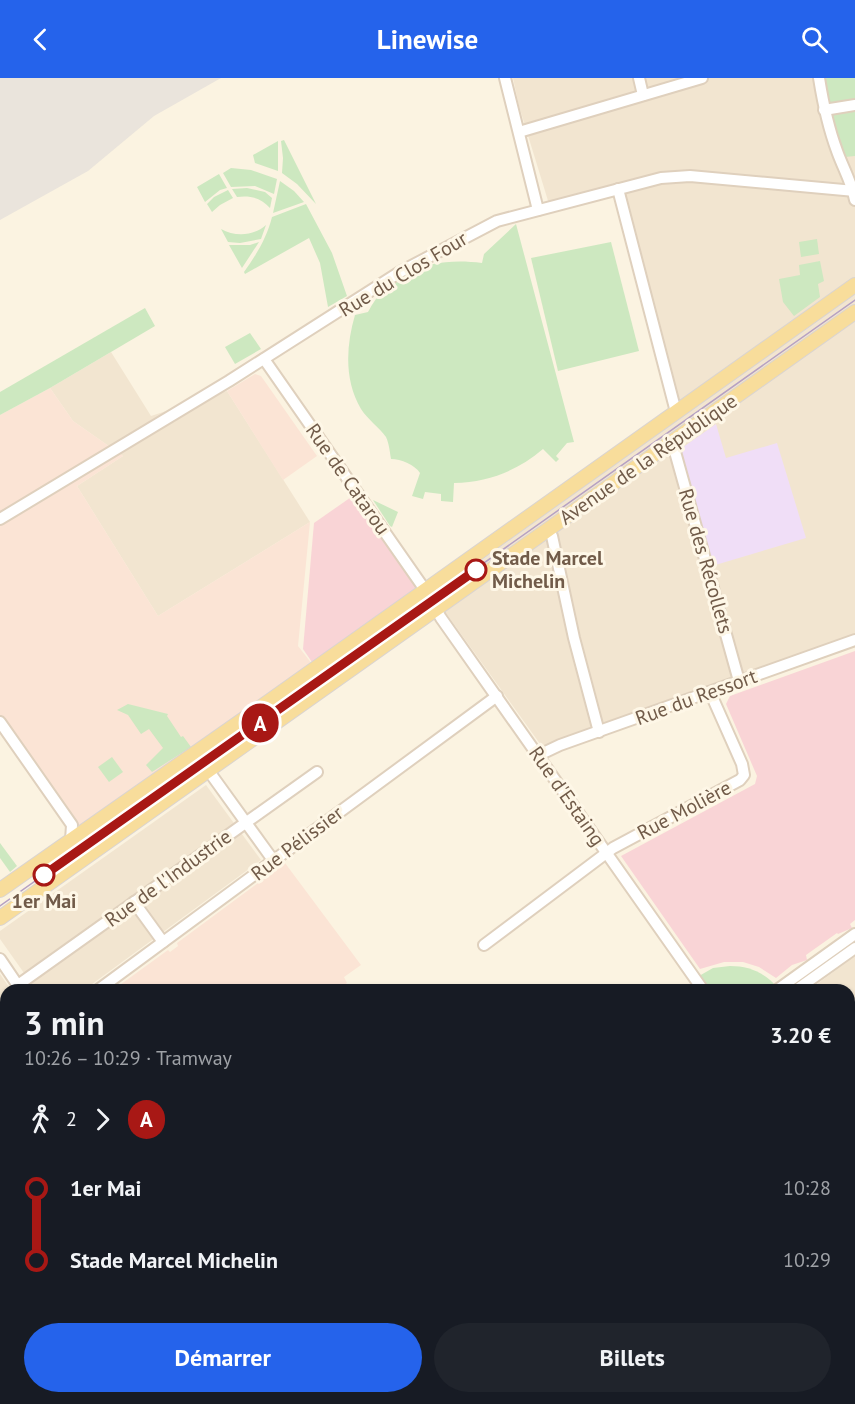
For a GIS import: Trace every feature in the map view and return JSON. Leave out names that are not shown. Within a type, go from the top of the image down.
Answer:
[{"type":"main road","name":"Avenue de la République","points":[[0,918],[208,770],[676,412],[855,285]]},
{"type":"main road","name":"Avenue de la République","points":[[0,890],[87,828],[431,600],[547,531],[855,312]]},
{"type":"street","points":[[505,78],[537,210]]},
{"type":"street","points":[[639,78],[644,95]]},
{"type":"street","points":[[519,132],[644,95],[685,80],[702,78]]},
{"type":"street","points":[[819,78],[824,110],[837,152],[855,194]]},
{"type":"street","points":[[824,110],[855,105]]},
{"type":"street","name":"Rue du Clos Four","points":[[0,519],[420,261],[486,225],[661,178],[690,176],[855,194]]},
{"type":"street","points":[[618,189],[676,412]]},
{"type":"street","name":"Rue de Catarou","points":[[264,358],[431,600]]},
{"type":"street","name":"Rue des Récollets","points":[[672,441],[739,681]]},
{"type":"street","points":[[547,531],[552,536],[574,638],[599,732]]},
{"type":"street","name":"Rue d'Estaing","points":[[431,600],[441,618],[699,984]]},
{"type":"street","name":"Rue du Ressort","points":[[538,755],[855,640]]},
{"type":"street","name":"Rue Molière","points":[[608,853],[744,776],[742,764],[710,692]]},
{"type":"street","name":"Rue Pélissier","points":[[106,984],[497,696]]},
{"type":"street","points":[[0,722],[72,825],[71,840]]},
{"type":"street","points":[[208,770],[273,860]]},
{"type":"street","name":"Rue de l'Industrie","points":[[25,984],[134,902],[317,772]]},
{"type":"street","points":[[72,825],[87,828]]},
{"type":"street","points":[[484,945],[608,853]]},
{"type":"street","points":[[134,902],[164,942]]},
{"type":"street","points":[[786,984],[855,934]]},
{"type":"street","points":[[804,984],[855,948]]},
{"type":"street","points":[[0,959],[17,984]]},
{"type":"shaded area","points":[[0,78],[221,78],[154,116],[88,171],[0,220]]},
{"type":"shaded area","points":[[513,78],[855,78],[855,641],[543,748],[433,595],[679,419],[617,187],[549,204],[519,106]]},
{"type":"shaded area","points":[[111,352],[151,416],[227,391],[310,522],[158,616],[77,486],[123,456],[73,421],[50,388]]},
{"type":"shaded area","points":[[255,374],[261,376],[317,456],[283,480],[227,391]]},
{"type":"shaded area","points":[[50,388],[73,421],[123,456],[77,486],[158,616],[310,522],[298,646],[316,669],[81,833],[0,721],[0,415]]},
{"type":"shaded area","points":[[716,424],[726,458],[777,443],[806,538],[712,566],[679,450]]},
{"type":"shaded area","points":[[357,493],[422,587],[316,668],[303,649],[314,523]]},
{"type":"shaded area","points":[[855,651],[855,920],[850,924],[852,928],[837,933],[806,955],[807,960],[792,965],[776,978],[759,967],[743,962],[724,962],[700,969],[621,856],[755,784],[757,776],[726,704],[730,696]]},
{"type":"shaded area","points":[[206,785],[261,860],[92,984],[32,984],[0,939],[0,931]]},
{"type":"shaded area","points":[[285,863],[361,965],[344,977],[346,984],[121,984],[168,950],[170,952],[178,946],[177,943]]},
{"type":"shaded area","points":[[855,956],[855,984],[817,984]]},
{"type":"shaded area","points":[[0,974],[7,984],[0,984]]},
{"type":"green space","points":[[824,78],[855,78],[855,101],[828,105]]},
{"type":"green space","points":[[855,107],[855,156],[845,157],[831,112]]},
{"type":"green space","points":[[284,140],[316,204],[297,184],[282,173],[281,141]]},
{"type":"green space","points":[[278,141],[278,171],[255,163],[253,155]]},
{"type":"green space","points":[[231,168],[251,170],[277,179],[274,194],[255,186],[231,187],[223,173]]},
{"type":"green space","points":[[219,174],[227,188],[220,190],[205,202],[197,187]]},
{"type":"green space","points":[[280,181],[304,202],[273,213]]},
{"type":"green space","points":[[247,188],[265,192],[272,198],[270,208],[255,198],[237,197],[232,189]]},
{"type":"green space","points":[[228,190],[233,198],[212,212],[207,204],[214,197]]},
{"type":"green space","points":[[306,204],[332,253],[347,296],[328,307],[320,263],[309,238],[245,274],[244,272],[261,245],[272,217]]},
{"type":"green space","points":[[516,224],[574,442],[567,443],[556,456],[559,459],[556,462],[543,449],[502,474],[491,478],[454,483],[453,502],[441,501],[441,494],[425,492],[423,499],[412,496],[420,473],[407,463],[391,459],[386,437],[367,417],[355,398],[349,375],[348,351],[355,315],[368,312],[389,285],[416,269],[448,262],[482,263],[484,254]]},
{"type":"green space","points":[[266,225],[261,239],[240,243],[228,242],[221,229],[226,232],[244,234],[261,229]]},
{"type":"green space","points":[[817,239],[819,254],[801,257],[799,242]]},
{"type":"green space","points":[[259,242],[242,268],[229,245],[250,245]]},
{"type":"green space","points":[[611,242],[639,351],[558,371],[531,258]]},
{"type":"green space","points":[[820,261],[824,281],[818,284],[820,297],[794,316],[783,302],[779,279],[800,275],[799,265]]},
{"type":"green space","points":[[145,308],[155,326],[0,415],[0,392]]},
{"type":"green space","points":[[250,333],[261,349],[235,364],[225,347]]},
{"type":"green space","points":[[373,500],[398,512],[392,527],[390,526]]},
{"type":"green space","points":[[128,704],[168,714],[167,716],[181,737],[183,736],[191,747],[152,772],[146,765],[163,748],[149,729],[141,734],[128,715],[117,710]]},
{"type":"green space","points":[[112,757],[123,772],[109,782],[98,767]]},
{"type":"green space","points":[[0,843],[17,866],[10,872],[0,858]]},
{"type":"green space","points":[[744,967],[757,971],[774,984],[704,984],[699,976],[713,968]]},
{"type":"tram line","points":[[0,906],[855,300]]},
{"type":"tram line","name":"A","points":[[44,875],[476,570]]},
{"type":"place","name":"Stade Marcel Michelin","points":[[476,570]]},
{"type":"place","name":"1er Mai","points":[[44,875]]}]
